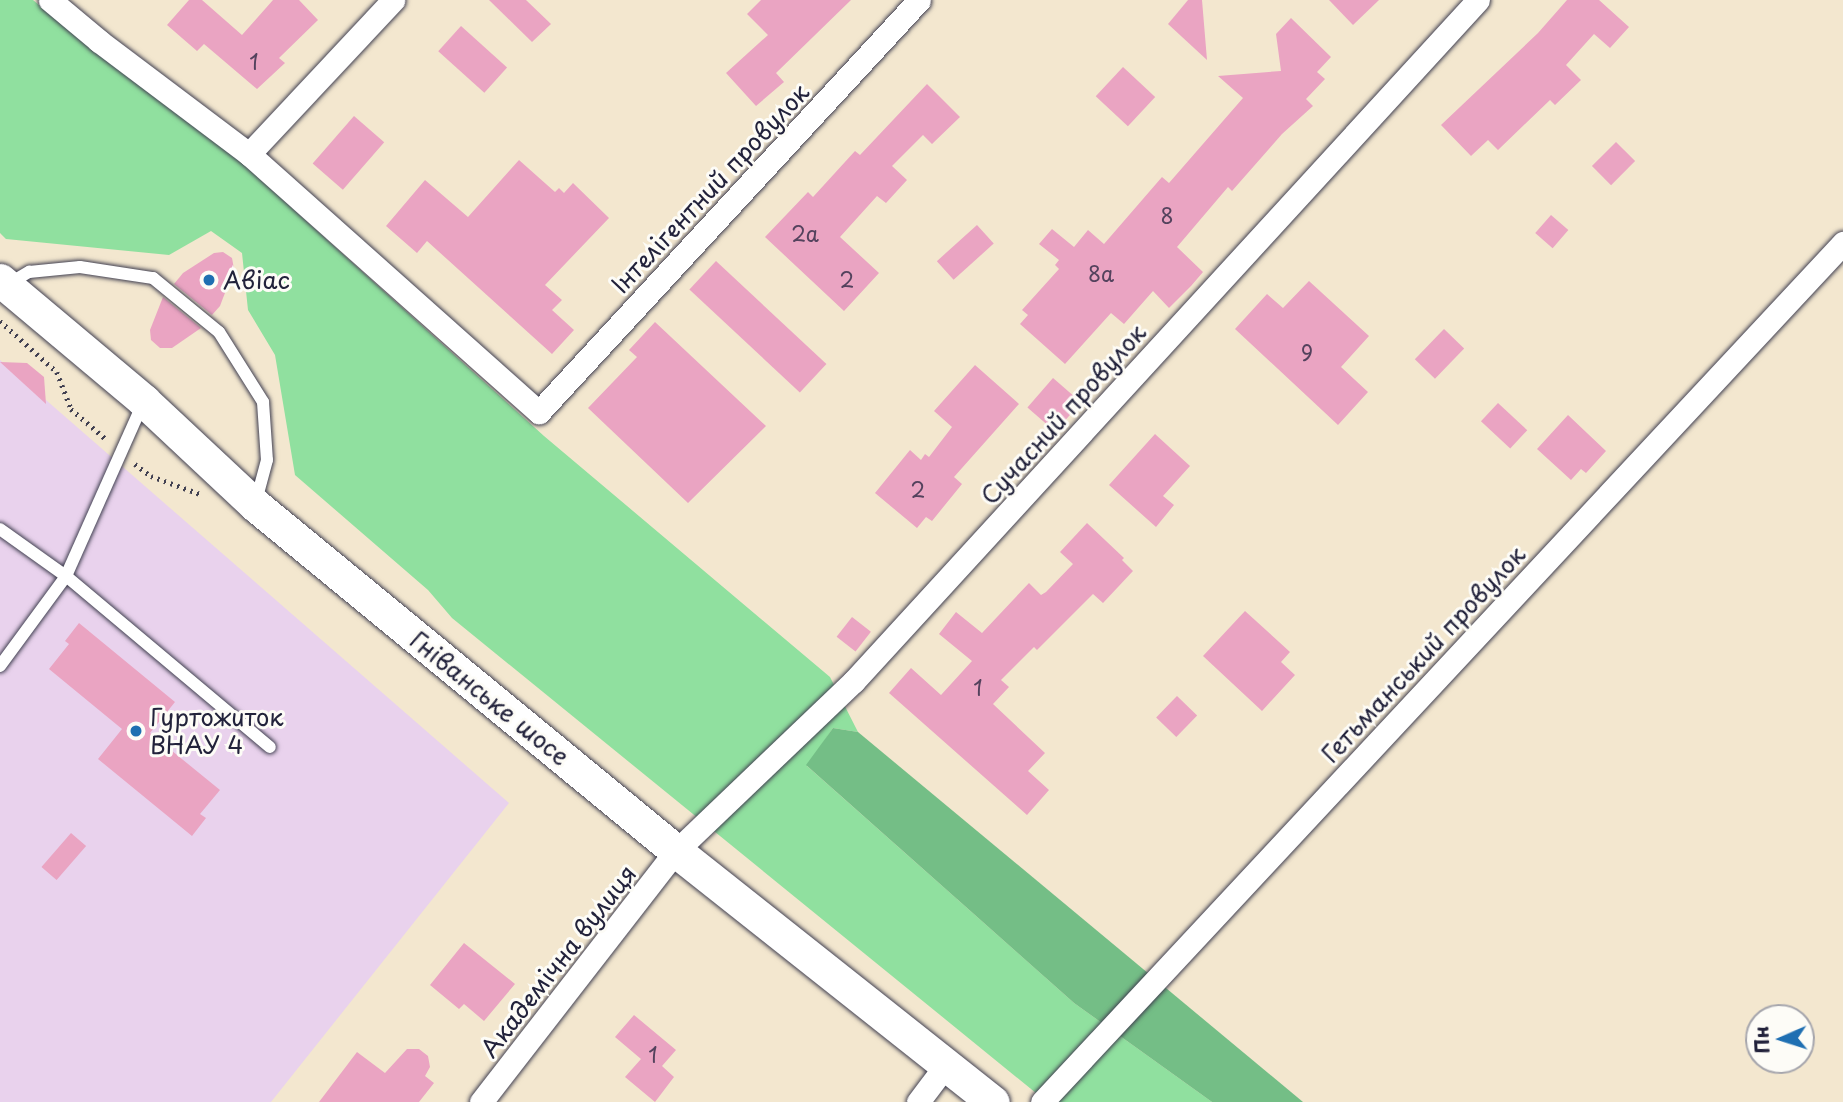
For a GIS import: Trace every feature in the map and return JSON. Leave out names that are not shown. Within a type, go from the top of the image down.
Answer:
[{"type":"main road","name":"Гніванське шосе","points":[[3,283],[144,401],[255,505],[676,852],[993,1102]]},
{"type":"street","points":[[50,0],[99,41],[249,154],[393,0]]},
{"type":"street","name":"Інтелігентний провулок","points":[[249,154],[539,412],[919,0]]},
{"type":"street","name":"Сучасний провулок","points":[[676,852],[853,682],[1478,0]]},
{"type":"street","name":"Гетьманський провулок","points":[[1042,1102],[1843,243]]},
{"type":"street","name":"Академічна вулиця","points":[[481,1102],[676,852]]},
{"type":"street","points":[[918,1102],[945,1066]]},
{"type":"lane","points":[[3,283],[29,272],[80,267],[153,278],[219,332],[263,402],[267,460],[255,505]]},
{"type":"lane","points":[[0,666],[66,576],[144,401]]},
{"type":"lane","points":[[0,529],[66,576],[270,747]]},
{"type":"shaded area","points":[[0,360],[509,803],[271,1102],[0,1102]]},
{"type":"green space","points":[[0,0],[33,0],[93,50],[241,162],[544,436],[830,677],[858,732],[833,728],[807,766],[1074,1003],[1212,1102],[1047,1102],[452,618],[428,590],[295,475],[275,355],[248,310],[242,253],[211,231],[169,255],[6,239],[0,233]]},
{"type":"green space","points":[[833,728],[858,732],[1303,1102],[1212,1102],[1074,1003],[806,765]]},
{"type":"building","points":[[189,0],[202,0],[242,35],[273,0],[299,0],[318,20],[279,58],[285,63],[257,89],[204,44],[197,51],[167,25]]},
{"type":"building","points":[[489,0],[526,0],[551,24],[532,42]]},
{"type":"building","points":[[761,0],[851,0],[776,73],[784,82],[756,106],[726,73],[768,35],[747,14]]},
{"type":"building","points":[[1188,0],[1202,0],[1207,60],[1168,24]]},
{"type":"building","points":[[1329,0],[1379,0],[1353,25]]},
{"type":"building","points":[[1567,0],[1599,0],[1629,27],[1610,48],[1594,34],[1566,65],[1581,80],[1555,105],[1550,100],[1498,150],[1488,140],[1471,156],[1441,125],[1538,33]]},
{"type":"building","points":[[1291,18],[1331,57],[1317,72],[1325,79],[1306,99],[1313,106],[1282,134],[1232,191],[1228,187],[1177,247],[1203,272],[1191,286],[1169,308],[1153,291],[1124,324],[1111,313],[1065,364],[1020,324],[1028,315],[1022,310],[1059,269],[1055,265],[1059,260],[1039,244],[1052,229],[1074,247],[1088,230],[1104,244],[1162,177],[1169,183],[1243,98],[1218,76],[1281,71],[1276,34]]},
{"type":"building","points":[[461,26],[507,67],[484,93],[438,51]]},
{"type":"building","points":[[1123,67],[1155,97],[1128,126],[1096,96]]},
{"type":"building","points":[[927,84],[960,117],[932,144],[923,135],[892,166],[907,180],[886,203],[877,196],[840,237],[879,273],[844,311],[765,237],[808,192],[813,197],[855,151],[860,155]]},
{"type":"building","points":[[354,116],[384,142],[343,190],[313,164]]},
{"type":"building","points":[[1616,142],[1635,161],[1611,185],[1592,166]]},
{"type":"building","points":[[519,160],[555,192],[559,188],[564,193],[573,183],[609,218],[545,285],[562,300],[552,310],[574,330],[552,354],[427,241],[417,253],[386,226],[425,180],[468,217]]},
{"type":"building","points":[[1551,215],[1568,230],[1553,248],[1535,233]]},
{"type":"building","points":[[977,225],[994,244],[954,280],[937,261]]},
{"type":"building","points":[[223,252],[232,258],[234,269],[220,306],[212,315],[174,284],[183,273],[214,253]]},
{"type":"building","points":[[716,261],[826,364],[800,393],[689,290]]},
{"type":"building","points":[[1309,281],[1369,336],[1341,367],[1368,392],[1338,425],[1235,329],[1267,294],[1283,308]]},
{"type":"building","points":[[163,297],[201,328],[172,348],[160,348],[151,340],[150,330]]},
{"type":"building","points":[[655,322],[766,426],[688,503],[588,408],[637,357],[629,350]]},
{"type":"building","points":[[1444,329],[1464,348],[1435,379],[1415,359]]},
{"type":"building","points":[[0,362],[27,363],[44,377],[46,404]]},
{"type":"building","points":[[975,365],[1019,404],[954,477],[962,484],[932,521],[926,517],[917,528],[875,493],[910,450],[921,460],[925,454],[929,457],[952,427],[934,411]]},
{"type":"building","points":[[1053,378],[1081,402],[1055,432],[1027,407]]},
{"type":"building","points":[[1498,403],[1527,430],[1510,449],[1481,421]]},
{"type":"building","points":[[1568,415],[1606,451],[1586,473],[1581,469],[1571,480],[1537,449]]},
{"type":"building","points":[[1155,434],[1190,466],[1163,496],[1174,505],[1156,527],[1109,485]]},
{"type":"building","points":[[1087,523],[1124,558],[1122,560],[1133,571],[1103,603],[1093,594],[1037,650],[1034,647],[1001,680],[1009,687],[993,704],[1045,753],[1028,771],[1049,790],[1027,815],[889,693],[911,668],[941,695],[972,661],[939,634],[956,612],[982,633],[1029,583],[1041,595],[1046,592],[1073,564],[1060,552]]},
{"type":"building","points":[[1245,611],[1290,652],[1281,662],[1295,675],[1262,711],[1203,656]]},
{"type":"building","points":[[852,617],[871,632],[856,651],[837,637]]},
{"type":"building","name":"Гуртожиток ВНАУ 4","points":[[79,623],[175,702],[150,733],[220,790],[200,814],[206,818],[192,836],[98,759],[122,729],[49,669],[69,644],[65,641]]},
{"type":"building","points":[[1177,696],[1197,715],[1176,737],[1156,718]]},
{"type":"building","points":[[71,833],[86,846],[57,880],[41,867]]},
{"type":"building","points":[[464,943],[515,984],[484,1021],[464,1004],[459,1009],[430,985]]},
{"type":"building","points":[[634,1015],[676,1050],[662,1066],[674,1077],[655,1102],[625,1077],[641,1059],[615,1037]]},
{"type":"building","points":[[407,1049],[419,1049],[428,1056],[430,1067],[425,1076],[434,1083],[419,1102],[319,1102],[357,1052],[385,1073]]},
{"type":"place","name":"Авіас","points":[[209,280]]},
{"type":"place","name":"Гуртожиток ВНАУ 4","points":[[136,731]]}]
